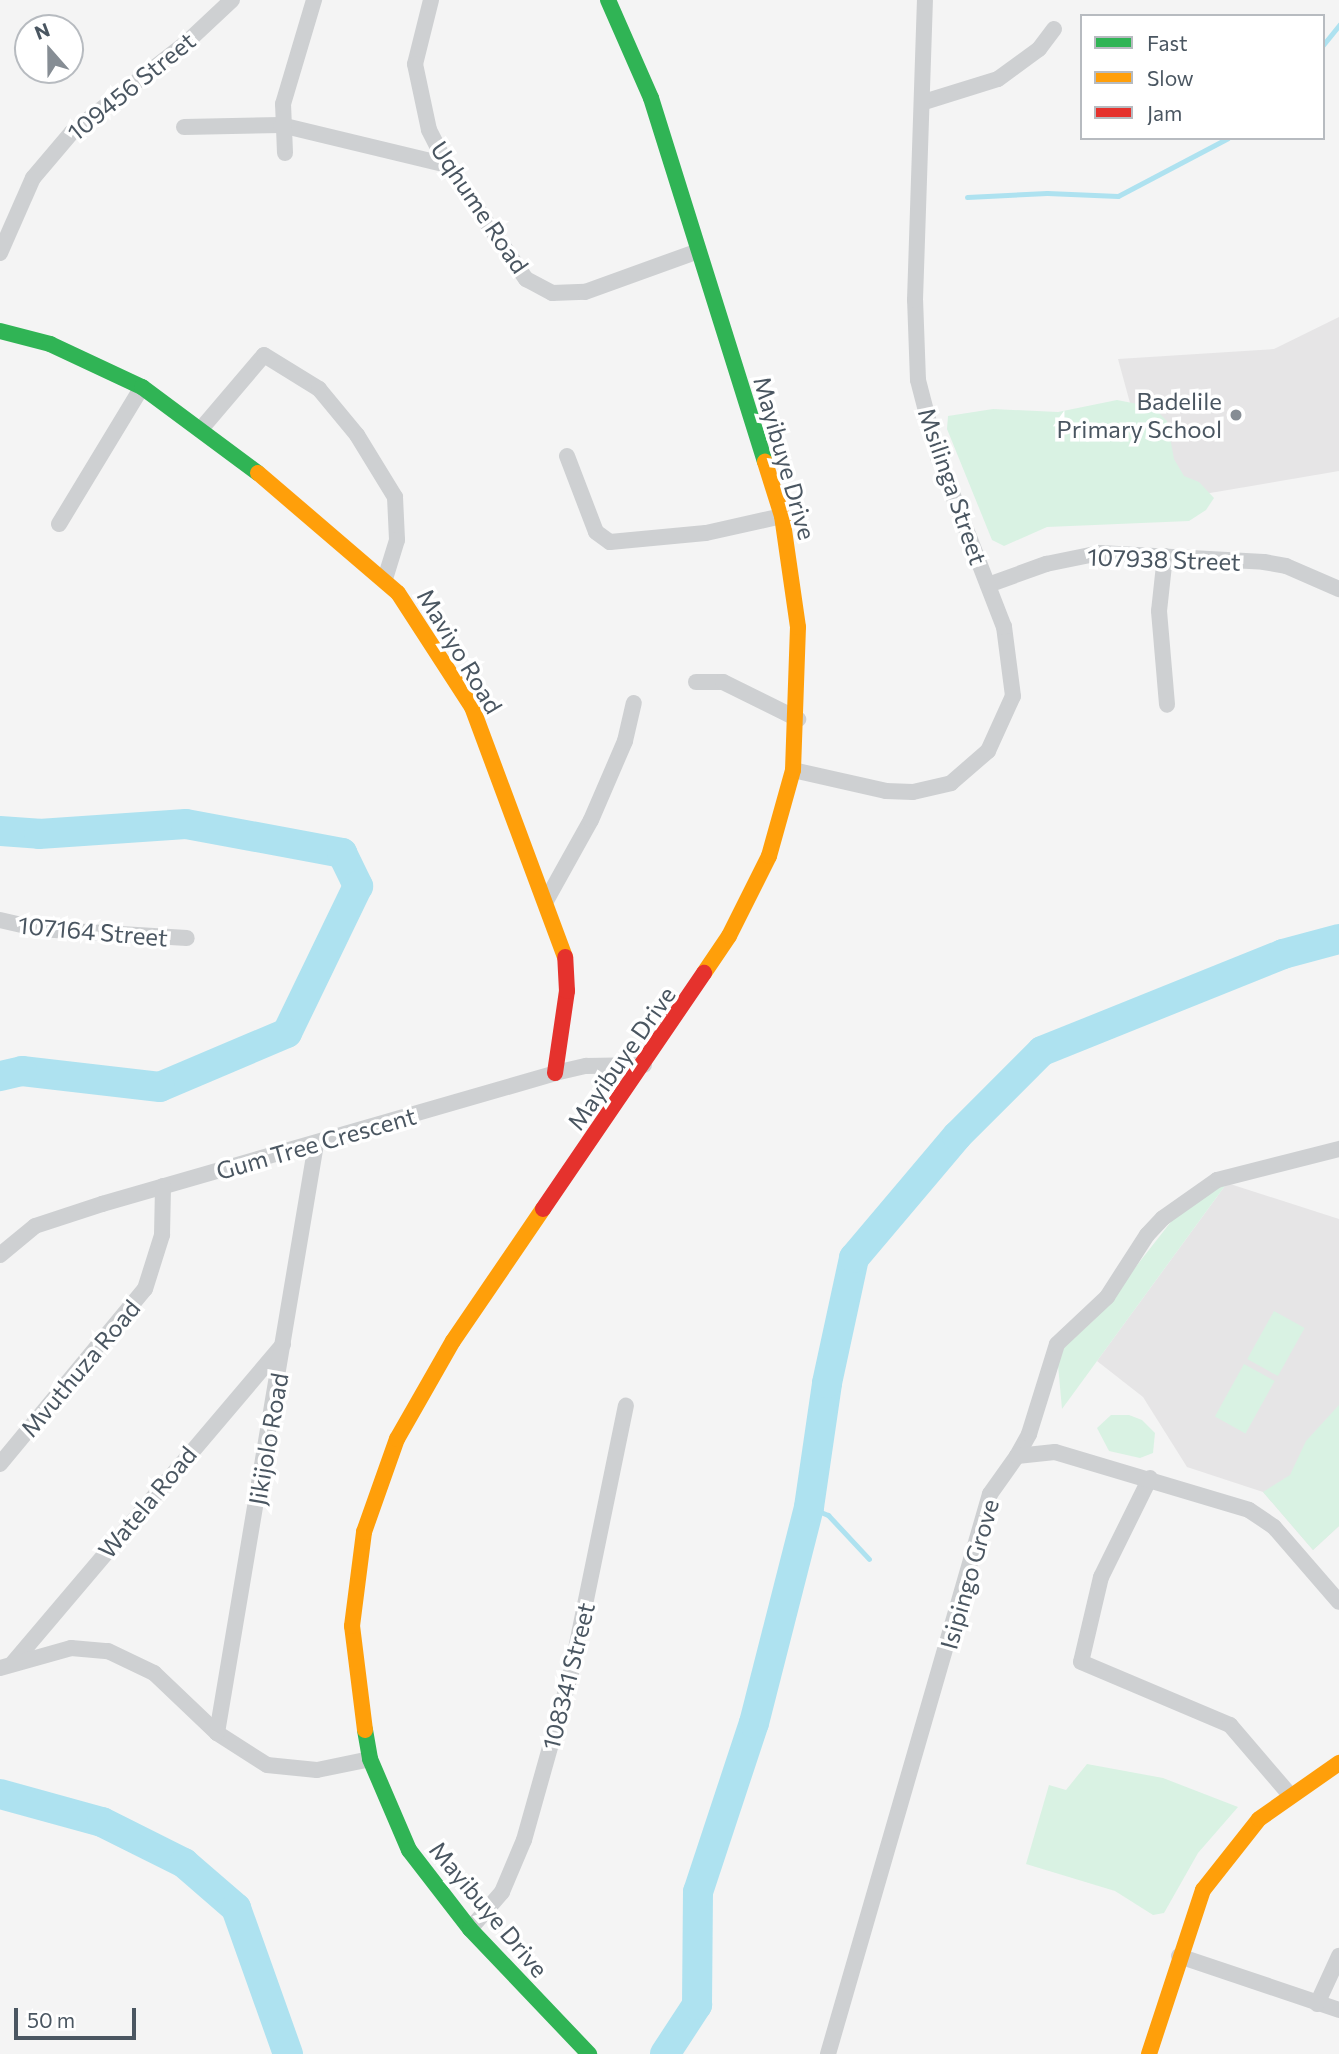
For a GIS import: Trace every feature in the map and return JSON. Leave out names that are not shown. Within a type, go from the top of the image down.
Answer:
[{"type":"street","name":"109456 Street","points":[[0,253],[33,178],[72,132],[186,43],[232,0]]},
{"type":"street","points":[[285,153],[281,125],[283,104],[314,0]]},
{"type":"street","name":"Uqhume Road","points":[[431,0],[419,43],[416,82],[429,130],[447,165],[511,262],[526,279],[552,293],[585,292],[698,251]]},
{"type":"street","name":"Mayibuye Drive","points":[[589,2054],[470,1929],[409,1850],[370,1759],[355,1672],[352,1626],[364,1532],[380,1478],[422,1391],[453,1341],[643,1065],[751,897],[769,856],[793,770],[798,719],[797,627],[782,516],[651,97],[608,0]]},
{"type":"street","name":"Msilinga Street","points":[[793,770],[886,791],[913,792],[951,783],[968,772],[988,751],[1013,696],[1010,651],[939,457],[918,380],[915,300],[924,102],[925,0]]},
{"type":"street","points":[[924,102],[998,79],[1039,49],[1054,29]]},
{"type":"street","points":[[184,127],[281,125],[447,165]]},
{"type":"street","name":"Maviyo Road","points":[[0,331],[50,344],[142,387],[180,419],[201,429],[385,579],[430,637],[472,707],[547,899],[568,972],[555,1073]]},
{"type":"street","points":[[201,429],[264,355],[319,389],[357,435],[395,497],[397,540],[385,579]]},
{"type":"street","points":[[59,524],[142,387]]},
{"type":"street","points":[[567,456],[596,532],[610,542],[706,533],[782,516]]},
{"type":"street","name":"107938 Street","points":[[988,585],[1083,555],[1166,555],[1286,566],[1339,589]]},
{"type":"street","points":[[1166,555],[1160,611],[1167,705]]},
{"type":"street","points":[[696,682],[723,682],[798,719]]},
{"type":"street","points":[[547,899],[591,820],[625,741],[634,703]]},
{"type":"street","name":"107164 Street","points":[[0,920],[38,929],[187,938]]},
{"type":"street","name":"Gum Tree Crescent","points":[[0,1255],[36,1226],[163,1186],[555,1073],[586,1066],[643,1065]]},
{"type":"street","name":"Jikijolo Road","points":[[217,1733],[285,1343],[316,1144]]},
{"type":"street","name":"Isipingo Grove","points":[[828,2054],[990,1494],[1029,1434],[1057,1344],[1107,1297],[1147,1235],[1205,1186],[1257,1168],[1339,1149]]},
{"type":"street","name":"Mvuthuza Road","points":[[0,1464],[145,1289],[162,1236],[163,1186]]},
{"type":"street","name":"Watela Road","points":[[6,1666],[285,1343]]},
{"type":"street","name":"108341 Street","points":[[470,1929],[502,1892],[524,1840],[581,1628],[626,1406]]},
{"type":"street","points":[[1017,1456],[1055,1452],[1233,1503],[1261,1517],[1337,1596]]},
{"type":"street","points":[[1150,1478],[1101,1577],[1081,1653],[1083,1665],[1230,1725],[1290,1794]]},
{"type":"street","points":[[6,1666],[71,1648],[108,1651],[155,1673],[217,1733],[250,1757],[281,1768],[317,1770],[370,1759]]},
{"type":"street","points":[[1149,2054],[1195,1905],[1223,1860],[1259,1819],[1290,1794],[1339,1763]]},
{"type":"street","points":[[1179,1956],[1339,2010]]},
{"type":"street","points":[[1317,2004],[1339,1956]]},
{"type":"shaded area","name":"Badelile Primary School","points":[[1339,317],[1339,471],[1157,502],[1118,359],[1274,349]]},
{"type":"shaded area","points":[[1227,1183],[1339,1219],[1339,1526],[1313,1550],[1263,1492],[1187,1467],[1143,1397],[1097,1361]]},
{"type":"green space","points":[[1117,400],[1153,407],[1167,421],[1174,459],[1184,476],[1199,482],[1214,498],[1206,510],[1189,521],[1047,527],[1004,546],[992,540],[947,429],[948,416],[993,409],[1058,412]]},
{"type":"green space","points":[[1227,1183],[1062,1409],[1057,1354],[1094,1320],[1181,1209]]},
{"type":"green space","points":[[1274,1311],[1305,1328],[1278,1376],[1247,1359]]},
{"type":"green space","points":[[1244,1364],[1275,1381],[1246,1433],[1215,1416]]},
{"type":"green space","points":[[1339,1405],[1339,1526],[1313,1550],[1263,1492],[1290,1475],[1306,1441]]},
{"type":"green space","points":[[1111,1415],[1129,1415],[1142,1420],[1155,1433],[1153,1453],[1140,1458],[1109,1451],[1097,1428]]},
{"type":"green space","points":[[1087,1764],[1163,1778],[1238,1807],[1198,1853],[1164,1913],[1153,1915],[1115,1891],[1026,1864],[1049,1785],[1066,1790]]},
{"type":"waterway","points":[[1325,42],[1339,25]]},
{"type":"waterway","points":[[967,197],[1047,193],[1118,196],[1224,140]]},
{"type":"waterway","points":[[0,831],[39,834],[186,824],[342,853],[358,886],[287,1033],[160,1087],[22,1071],[0,1076]]},
{"type":"waterway","points":[[665,2054],[697,2005],[698,1892],[754,1723],[809,1507],[827,1383],[854,1258],[957,1136],[1042,1051],[1283,954],[1339,939]]},
{"type":"waterway","points":[[809,1507],[828,1515],[869,1559]]},
{"type":"waterway","points":[[0,1794],[102,1822],[184,1863],[236,1908],[288,2054]]},
{"type":"traffic: fast","points":[[608,0],[651,98],[765,462]]},
{"type":"traffic: fast","points":[[0,331],[50,344],[142,387],[258,473]]},
{"type":"traffic: fast","points":[[365,1730],[370,1759],[409,1850],[470,1929],[589,2054]]},
{"type":"traffic: slow","points":[[704,973],[729,936],[769,856],[793,770],[798,627],[782,516],[765,462]]},
{"type":"traffic: slow","points":[[258,473],[398,593],[472,707],[565,957]]},
{"type":"traffic: slow","points":[[365,1730],[352,1626],[364,1532],[397,1439],[453,1341],[543,1209]]},
{"type":"traffic: slow","points":[[1149,2054],[1203,1890],[1259,1819],[1339,1763]]},
{"type":"traffic: jam","points":[[555,1073],[567,991],[565,957]]},
{"type":"traffic: jam","points":[[543,1209],[704,973]]},
{"type":"place","name":"Badelile Primary School","points":[[1236,415]]}]
